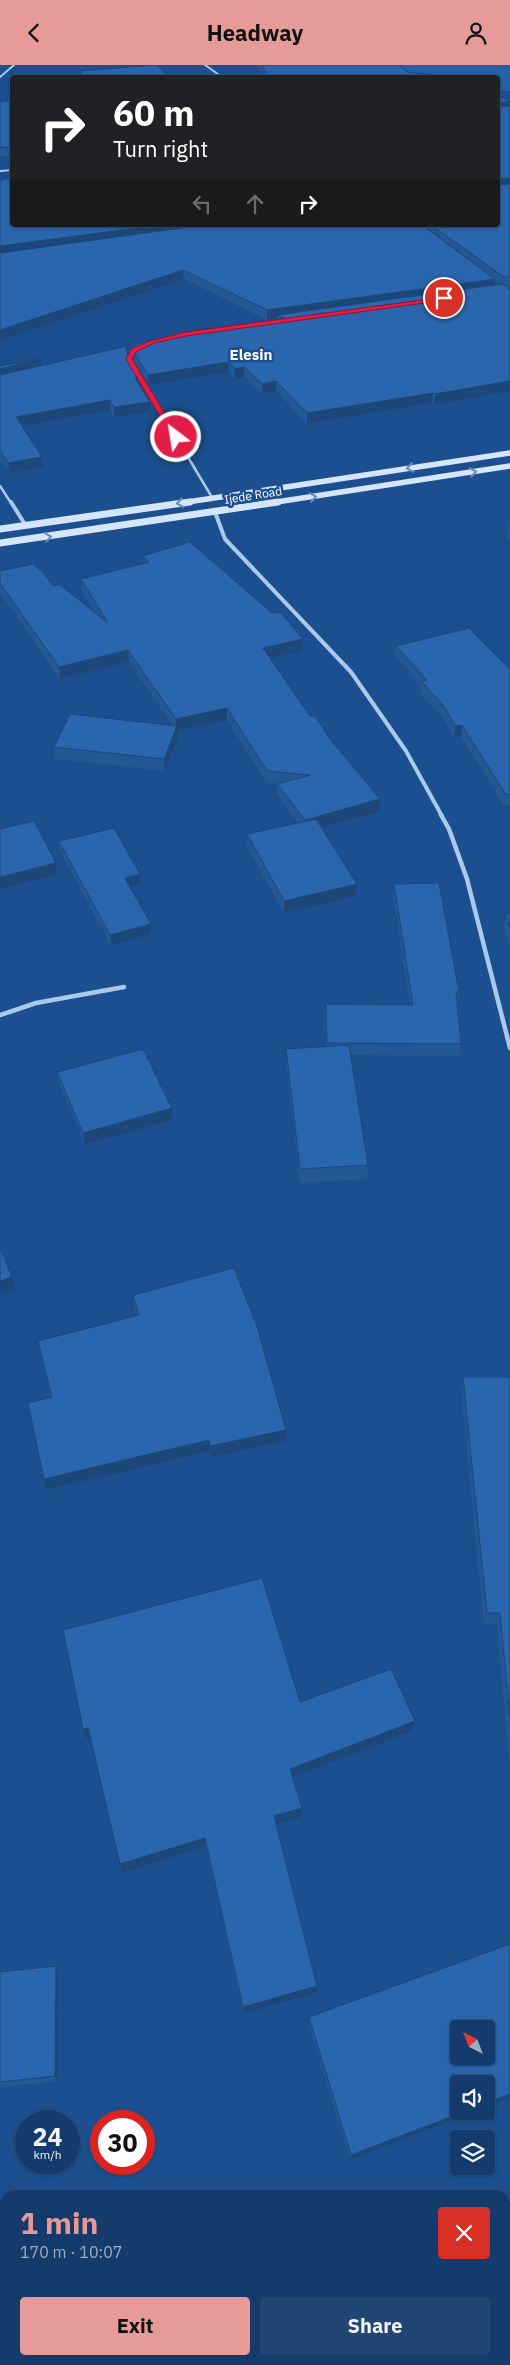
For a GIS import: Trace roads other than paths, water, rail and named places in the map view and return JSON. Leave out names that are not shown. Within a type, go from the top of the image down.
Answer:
[{"type":"main road","name":"Ijede Road","points":[[0,529],[212,499],[510,453]]},
{"type":"main road","name":"Ijede Road","points":[[0,543],[510,466]]},
{"type":"street","points":[[0,77],[14,65]]},
{"type":"street","points":[[205,65],[219,75]]},
{"type":"street","points":[[152,342],[186,334],[265,323]]},
{"type":"street","points":[[124,353],[139,348]]},
{"type":"street","points":[[133,351],[129,359],[212,499]]},
{"type":"street","points":[[0,486],[26,526]]},
{"type":"street","points":[[215,512],[225,539],[351,672],[411,759],[449,829],[467,879],[510,1048]]},
{"type":"street","points":[[0,1015],[36,1003],[124,987]]},
{"type":"district","name":"Elesin","points":[[251,354]]}]
